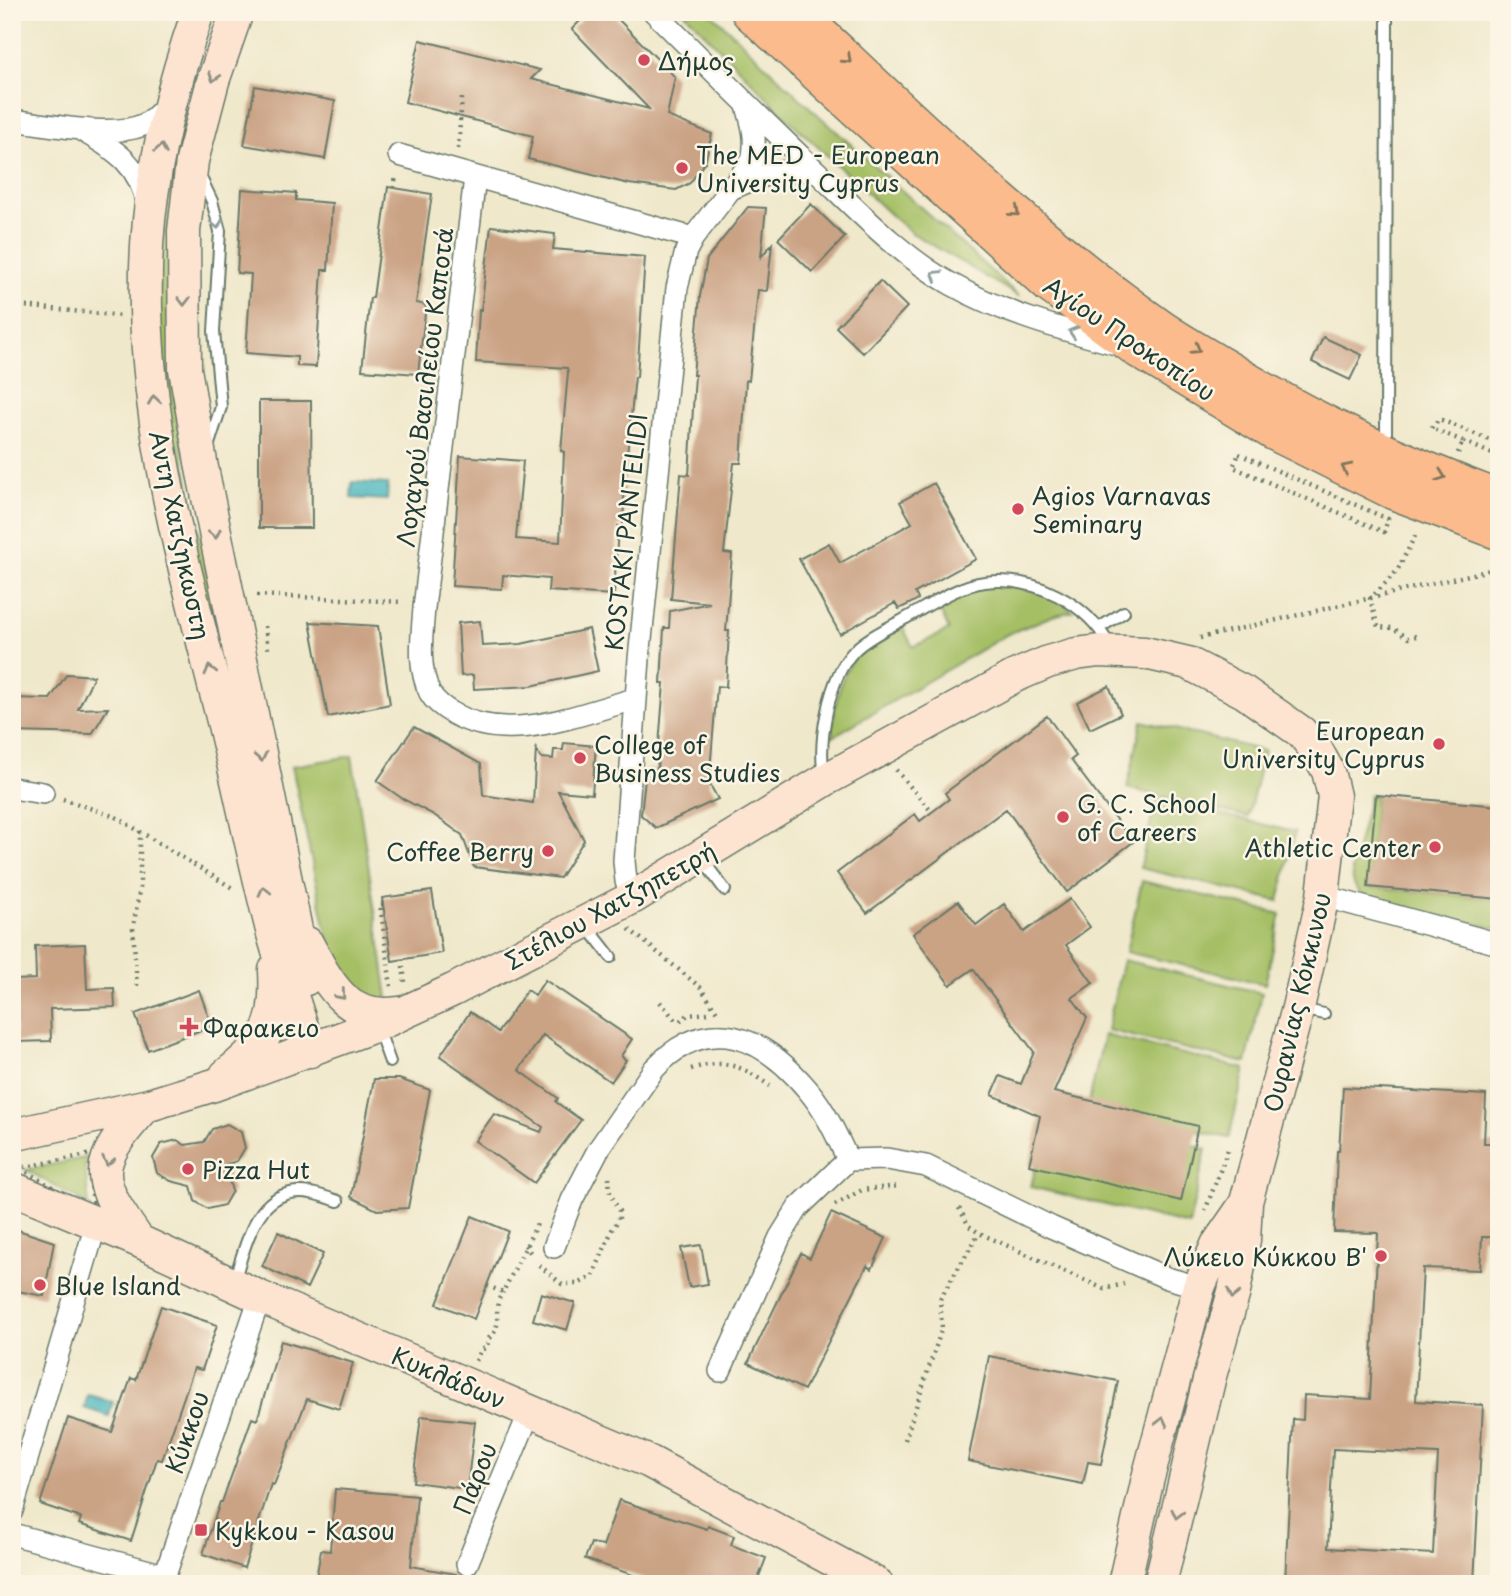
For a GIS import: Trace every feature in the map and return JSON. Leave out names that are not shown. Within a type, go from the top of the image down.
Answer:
[{"type":"main road","name":"Αντη Χατζηκωστη","points":[[198,12],[179,67],[149,221],[149,364],[168,491],[317,1048]]},
{"type":"main road","name":"Αντη Χατζηκωστη","points":[[237,12],[213,81],[192,161],[184,231],[185,369],[283,925]]},
{"type":"main road","name":"Αγίου Προκοπίου","points":[[750,12],[1049,285],[1138,350],[1273,432],[1394,492],[1499,532]]},
{"type":"main road","name":"Αγίου Προκοπίου","points":[[797,12],[1068,259],[1161,329],[1286,404],[1386,454],[1499,498]]},
{"type":"main road","name":"Στέλιου Χατζηπετρή","points":[[12,1135],[146,1106],[317,1048],[397,1007],[452,986],[632,898],[825,780],[1015,676],[1048,662],[1076,654],[1105,639],[1145,653],[1193,650]]},
{"type":"main road","name":"Ουρανίας Κόκκινου","points":[[1160,1584],[1210,1377],[1234,1292],[1242,1252],[1247,1202],[1311,1011],[1334,796],[1328,771],[1317,751],[1301,732],[1244,692],[1193,650]]},
{"type":"main road","points":[[283,925],[347,1003],[370,1013],[395,1014],[397,1007]]},
{"type":"main road","points":[[214,1085],[242,1061],[269,1029],[275,1008],[283,925]]},
{"type":"main road","points":[[139,1241],[111,1199],[105,1177],[109,1151],[146,1106]]},
{"type":"main road","name":"Κυκλάδων","points":[[16,1178],[96,1224],[246,1291],[650,1462],[877,1584]]},
{"type":"main road","name":"Ουρανίας Κόκκινου","points":[[1124,1584],[1148,1478],[1199,1287],[1217,1245],[1247,1202]]},
{"type":"street","points":[[654,12],[814,170],[923,266],[980,299],[1045,323],[1138,350]]},
{"type":"street","points":[[12,120],[110,130],[137,126],[153,118],[171,102]]},
{"type":"street","name":"KOSTAKI PANTELIDI","points":[[632,898],[625,881],[624,861],[635,699],[677,288],[686,251],[693,238],[752,161],[756,146],[755,134],[747,106]]},
{"type":"street","points":[[77,128],[120,154],[132,168],[141,184],[149,221]]},
{"type":"street","points":[[399,155],[693,238]]},
{"type":"street","name":"KOSTAKI PANTELIDI","points":[[733,188],[781,170],[814,170]]},
{"type":"street","name":"Λοχαγού Βασιλείου Καποτά","points":[[475,177],[425,603],[421,651],[425,677],[436,701],[458,717],[484,727],[513,729],[571,717],[635,699]]},
{"type":"street","points":[[12,788],[43,793]]},
{"type":"street","points":[[1323,896],[1499,944]]},
{"type":"street","points":[[554,1247],[572,1200],[598,1150],[654,1069],[679,1047],[701,1037],[736,1037],[756,1045],[781,1061],[810,1091],[834,1130],[848,1160]]},
{"type":"street","points":[[720,1371],[780,1237],[792,1217],[824,1181],[848,1160],[887,1159],[926,1166],[1062,1232],[1167,1278],[1199,1287]]},
{"type":"street","points":[[12,1511],[96,1224]]},
{"type":"street","name":"Κύκκου","points":[[163,1579],[246,1291]]},
{"type":"street","name":"Πάρου","points":[[467,1564],[530,1411]]},
{"type":"street","points":[[12,1534],[163,1579]]},
{"type":"lane","points":[[1386,454],[1387,12]]},
{"type":"lane","points":[[825,780],[822,764],[825,727],[835,683],[844,664],[855,650],[899,622],[960,590],[984,582],[1018,582],[1065,599],[1087,614],[1105,639],[1124,612]]},
{"type":"lane","points":[[701,857],[725,890]]},
{"type":"lane","points":[[584,922],[611,957]]},
{"type":"lane","points":[[390,1062],[397,1007]]},
{"type":"lane","points":[[246,1291],[251,1231],[265,1206],[294,1193],[310,1193],[338,1201]]},
{"type":"path","points":[[460,142],[462,98]]},
{"type":"path","points":[[12,305],[129,317]]},
{"type":"path","points":[[1499,444],[1439,419],[1431,428],[1499,457]]},
{"type":"path","points":[[1463,441],[1456,457],[1466,461]]},
{"type":"path","points":[[1354,504],[1239,454],[1233,467],[1384,532],[1388,519]]},
{"type":"path","points":[[1370,600],[1397,571],[1418,529]]},
{"type":"path","points":[[1193,650],[1370,600],[1499,568]]},
{"type":"path","points":[[254,583],[260,606]]},
{"type":"path","points":[[257,595],[425,603]]},
{"type":"path","points":[[1370,600],[1378,627],[1393,628],[1408,638],[1416,636]]},
{"type":"path","points":[[263,618],[268,653]]},
{"type":"path","points":[[897,772],[932,812]]},
{"type":"path","points":[[43,793],[116,817],[238,891],[233,881]]},
{"type":"path","points":[[137,986],[132,928],[140,888],[140,830]]},
{"type":"path","points":[[383,904],[380,904],[397,1007]]},
{"type":"path","points":[[628,929],[700,987],[717,1013]]},
{"type":"path","points":[[397,1007],[402,959]]},
{"type":"path","points":[[660,1002],[678,1023]]},
{"type":"path","points":[[670,1031],[688,1016],[717,1013],[725,1016]]},
{"type":"path","points":[[689,1070],[705,1065],[736,1065],[774,1088]]},
{"type":"path","points":[[1203,1214],[1229,1147]]},
{"type":"path","points":[[97,1153],[90,1168],[91,1192],[96,1213],[16,1178],[97,1153]]},
{"type":"path","points":[[525,1245],[550,1276],[562,1284],[578,1284],[593,1276],[619,1219],[619,1211],[610,1193],[610,1170]]},
{"type":"path","points":[[832,1208],[862,1191],[902,1186]]},
{"type":"path","points":[[949,1203],[961,1209],[969,1226],[979,1233],[1104,1289],[1134,1284]]},
{"type":"path","points":[[905,1440],[942,1328],[940,1299],[979,1233]]},
{"type":"path","points":[[473,1365],[481,1350],[488,1347],[489,1338],[495,1334],[498,1327],[497,1304],[503,1292]]},
{"type":"green space","points":[[684,12],[710,12],[805,103],[1020,297],[912,233],[894,218],[788,119]]},
{"type":"green space","points":[[169,158],[185,162],[172,383],[185,464],[229,674],[225,675],[202,611],[155,335]]},
{"type":"green space","points":[[984,584],[1008,585],[1042,593],[1073,611],[1052,616],[1008,634],[832,737],[839,689],[855,657],[901,624],[913,647],[949,630],[937,604]]},
{"type":"green space","points":[[1142,721],[1264,751],[1248,817],[1127,788]]},
{"type":"green space","points":[[352,756],[388,998],[373,1001],[362,999],[333,964],[292,766]]},
{"type":"green space","points":[[1370,795],[1376,795],[1369,887],[1499,899],[1499,929],[1371,900],[1359,891],[1354,883],[1352,868]]},
{"type":"green space","points":[[1156,799],[1295,832],[1279,901],[1140,868]]},
{"type":"green space","points":[[1142,881],[1281,914],[1265,984],[1126,952]]},
{"type":"green space","points":[[1123,960],[1262,993],[1246,1063],[1107,1030]]},
{"type":"green space","points":[[1104,1035],[1245,1069],[1229,1138],[1088,1106]]},
{"type":"green space","points":[[1048,1112],[1206,1149],[1189,1225],[1031,1187]]},
{"type":"green space","points":[[1499,1155],[1499,1280],[1495,1273],[1488,1197]]},
{"type":"green space","points":[[89,1157],[85,1167],[89,1205],[26,1170]]},
{"type":"water","points":[[352,482],[388,484],[387,500],[351,498]]},
{"type":"water","points":[[88,1395],[113,1402],[109,1416],[84,1408]]},
{"type":"building","points":[[589,12],[611,12],[675,77],[667,116],[712,134],[705,162],[690,183],[676,190],[629,184],[528,159],[533,136],[405,102],[420,40],[540,70],[531,79],[649,109],[572,29]]},
{"type":"building","points":[[255,86],[335,101],[325,159],[244,145]]},
{"type":"building","points":[[388,187],[432,194],[416,303],[426,305],[418,374],[362,370],[370,298],[373,298]]},
{"type":"building","points":[[242,189],[296,193],[296,200],[332,203],[328,270],[322,270],[316,367],[297,366],[297,357],[246,353],[251,274],[237,273]]},
{"type":"building","points":[[811,204],[845,237],[812,272],[778,239]]},
{"type":"building","points":[[748,207],[766,208],[761,257],[772,244],[767,291],[758,290],[749,381],[746,380],[741,463],[734,463],[724,553],[732,554],[726,631],[729,631],[726,687],[717,686],[709,783],[718,799],[656,828],[641,815],[646,769],[657,770],[664,683],[661,683],[664,628],[669,628],[670,611],[710,603],[671,599],[681,474],[689,475],[693,375],[700,296],[707,259]]},
{"type":"building","points":[[491,226],[555,234],[553,249],[645,257],[637,377],[625,475],[623,527],[618,526],[614,595],[548,591],[549,579],[503,575],[502,589],[452,586],[460,456],[523,461],[516,539],[560,542],[564,452],[561,451],[568,372],[567,368],[476,362],[479,310]]},
{"type":"building","points":[[880,281],[907,307],[863,353],[836,327]]},
{"type":"building","points":[[1323,337],[1362,355],[1350,380],[1312,362]]},
{"type":"building","points":[[259,401],[311,401],[312,528],[259,528]]},
{"type":"building","points":[[934,483],[976,559],[915,593],[918,599],[909,604],[899,609],[895,603],[840,634],[799,559],[829,543],[840,563],[912,523],[900,502]]},
{"type":"building","points":[[480,621],[482,646],[521,644],[589,629],[598,671],[531,686],[474,689],[473,675],[461,676],[458,623]]},
{"type":"building","points":[[310,622],[378,626],[390,704],[328,717]]},
{"type":"building","points":[[67,674],[94,676],[78,709],[108,708],[92,734],[12,732],[12,698],[50,699]]},
{"type":"building","points":[[1109,686],[1121,714],[1090,729],[1077,702]]},
{"type":"building","name":"G. C. School of Careers","points":[[1047,716],[1076,756],[1071,760],[1133,842],[1067,892],[1006,809],[867,913],[837,873],[915,814],[920,821],[949,799],[945,793]]},
{"type":"building","points":[[414,727],[481,764],[483,795],[533,803],[536,749],[541,758],[553,759],[554,750],[563,750],[564,743],[596,746],[592,794],[558,791],[584,840],[560,878],[474,867],[462,835],[377,781]]},
{"type":"building","name":"Athletic Center","points":[[1376,795],[1499,806],[1499,899],[1368,887]]},
{"type":"building","points":[[432,891],[442,953],[392,961],[382,898]]},
{"type":"building","points":[[1070,899],[1090,927],[1066,945],[1093,983],[1072,998],[1087,1018],[1054,1092],[1198,1126],[1181,1201],[1029,1165],[1040,1116],[992,1095],[1000,1076],[1021,1084],[1034,1052],[973,969],[950,985],[913,934],[958,901],[976,925],[1004,904],[1024,932]]},
{"type":"building","points":[[85,944],[87,989],[114,988],[115,1007],[50,1009],[51,1041],[16,1042],[14,980],[36,979],[35,946]]},
{"type":"building","points":[[545,980],[632,1039],[621,1056],[626,1060],[611,1082],[543,1035],[519,1070],[558,1098],[556,1102],[581,1120],[534,1183],[475,1141],[494,1114],[541,1132],[543,1127],[440,1056],[470,1012],[498,1032],[527,990],[535,995]]},
{"type":"building","points":[[199,990],[212,1026],[148,1050],[135,1014]]},
{"type":"building","points":[[374,1079],[399,1079],[430,1090],[408,1208],[377,1210],[351,1197]]},
{"type":"building","points":[[1343,1087],[1486,1095],[1484,1143],[1495,1143],[1492,1237],[1482,1237],[1480,1270],[1423,1268],[1416,1401],[1483,1405],[1474,1584],[1285,1582],[1293,1419],[1303,1420],[1304,1395],[1370,1399],[1378,1233],[1334,1232]],"holes":[[[1333,1449],[1438,1454],[1433,1554],[1328,1548]]]},
{"type":"building","name":"Pizza Hut","points":[[227,1124],[241,1132],[245,1148],[237,1161],[225,1165],[232,1191],[224,1205],[208,1209],[195,1201],[191,1186],[171,1181],[157,1173],[153,1158],[161,1144],[177,1140],[185,1145],[204,1142],[212,1129]]},
{"type":"building","points":[[831,1213],[886,1238],[872,1269],[867,1266],[804,1390],[748,1363],[801,1253],[810,1258]]},
{"type":"building","points":[[472,1216],[508,1231],[474,1319],[437,1304]]},
{"type":"building","points":[[12,1228],[54,1242],[44,1296],[12,1290]]},
{"type":"building","points":[[278,1232],[323,1254],[307,1288],[262,1266]]},
{"type":"building","points":[[701,1245],[708,1284],[689,1287],[681,1248]]},
{"type":"building","points":[[541,1293],[575,1303],[567,1330],[533,1320]]},
{"type":"building","points":[[161,1306],[217,1325],[202,1370],[194,1368],[162,1460],[157,1459],[131,1541],[79,1524],[81,1518],[40,1504],[68,1418],[112,1432],[131,1378],[136,1380]]},
{"type":"building","points":[[281,1341],[353,1363],[339,1409],[307,1399],[274,1485],[271,1484],[244,1568],[203,1554],[252,1418],[257,1420]]},
{"type":"building","points":[[989,1356],[1118,1381],[1101,1464],[1088,1462],[1083,1484],[968,1461]]},
{"type":"building","points":[[421,1416],[475,1422],[467,1489],[413,1482]]},
{"type":"building","points":[[335,1489],[417,1496],[411,1566],[456,1574],[455,1584],[315,1584],[321,1550],[330,1551]]},
{"type":"building","points":[[619,1500],[734,1536],[731,1545],[766,1558],[756,1584],[646,1584],[648,1580],[585,1559],[591,1543],[603,1546]]},
{"type":"place","name":"Δήμος","points":[[644,60]]},
{"type":"place","name":"The MED - European University Cyprus","points":[[682,168]]},
{"type":"place","name":"Agios Varnavas Seminary","points":[[1018,509]]},
{"type":"place","name":"European University Cyprus","points":[[1439,744]]},
{"type":"place","name":"College of Business Studies","points":[[580,758]]},
{"type":"place","name":"G. C. School of Careers","points":[[1063,817]]},
{"type":"place","name":"Athletic Center","points":[[1435,847]]},
{"type":"place","name":"Coffee Berry","points":[[548,851]]},
{"type":"place","name":"Φαρακειο","points":[[189,1027]]},
{"type":"place","name":"Pizza Hut","points":[[188,1169]]},
{"type":"place","name":"Λύκειο Κύκκου Β'","points":[[1381,1256]]},
{"type":"place","name":"Blue Island","points":[[40,1285]]},
{"type":"place","name":"Kykkou - Kasou","points":[[201,1530]]}]
